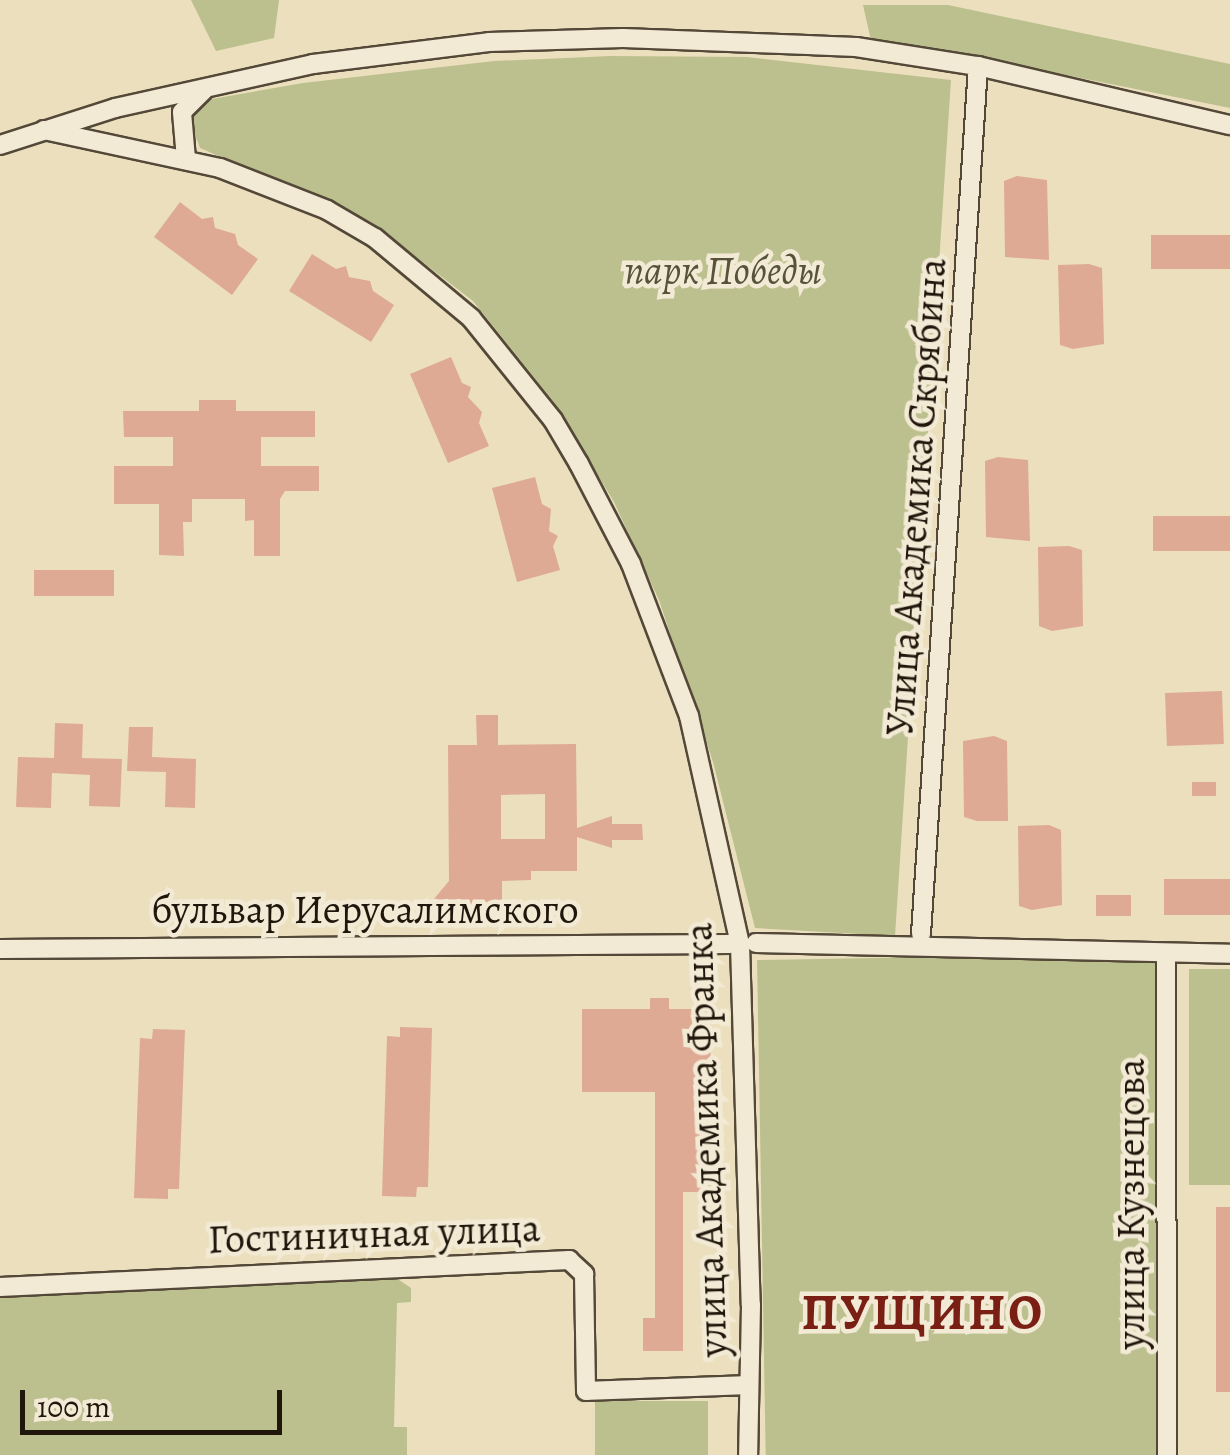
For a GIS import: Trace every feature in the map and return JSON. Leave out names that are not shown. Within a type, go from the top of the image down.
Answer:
[{"type":"street","points":[[0,145],[215,84],[489,42],[624,38],[856,47],[978,66],[1230,125]]},
{"type":"street","name":"Улица Академика Скрябина","points":[[920,934],[978,66]]},
{"type":"street","points":[[186,159],[182,112],[215,84]]},
{"type":"street","name":"улица Академика Франка","points":[[44,130],[186,159],[327,210],[428,279],[471,318],[553,420],[630,564],[689,716],[740,944],[748,1455]]},
{"type":"street","points":[[756,943],[1230,954]]},
{"type":"street","name":"бульвар Иерусалимского","points":[[0,949],[730,944]]},
{"type":"street","name":"улица Кузнецова","points":[[1166,953],[1167,1455]]},
{"type":"street","name":"Гостиничная улица","points":[[0,1287],[569,1260],[584,1274],[586,1391],[748,1385]]},
{"type":"green space","points":[[191,0],[279,0],[274,38],[216,51]]},
{"type":"green space","points":[[863,5],[948,5],[1230,64],[1230,108],[956,53],[872,45]]},
{"type":"green space","name":"парк Победы","points":[[611,56],[747,57],[951,80],[895,936],[755,928],[713,762],[659,600],[614,502],[553,401],[473,301],[371,222],[200,148],[190,121],[198,105],[212,99],[303,83],[494,61]]},
{"type":"green space","points":[[1158,953],[1167,1455],[766,1455],[757,960]]},
{"type":"green space","points":[[1189,969],[1230,969],[1230,1185],[1189,1185]]},
{"type":"green space","points":[[393,1276],[411,1288],[411,1302],[397,1303],[394,1427],[407,1427],[407,1455],[0,1455],[0,1295]]},
{"type":"green space","points":[[595,1401],[708,1401],[708,1455],[595,1455]]},
{"type":"building","points":[[1017,176],[1047,180],[1049,260],[1005,257],[1004,181]]},
{"type":"building","points":[[180,202],[202,219],[213,217],[215,228],[235,234],[238,245],[258,259],[232,295],[154,237]]},
{"type":"building","points":[[1151,235],[1230,235],[1230,269],[1151,269]]},
{"type":"building","points":[[312,254],[336,269],[346,266],[349,277],[370,281],[373,291],[394,305],[371,342],[289,291]]},
{"type":"building","points":[[1089,264],[1102,268],[1104,344],[1073,349],[1060,345],[1058,265]]},
{"type":"building","points":[[451,357],[462,383],[471,387],[468,397],[482,412],[479,423],[489,446],[448,463],[410,374]]},
{"type":"building","points":[[199,400],[236,400],[236,411],[315,411],[315,437],[261,437],[261,466],[319,466],[319,491],[285,491],[280,499],[280,556],[254,556],[254,520],[245,521],[245,499],[192,499],[192,522],[183,522],[184,556],[159,555],[159,504],[114,504],[114,466],[173,466],[173,437],[124,437],[123,411],[199,411]]},
{"type":"building","points":[[998,457],[1028,460],[1030,541],[986,537],[985,461]]},
{"type":"building","points":[[535,477],[542,504],[551,509],[549,531],[558,536],[553,546],[560,570],[517,582],[492,488]]},
{"type":"building","points":[[1153,516],[1230,516],[1230,551],[1153,551]]},
{"type":"building","points":[[1069,546],[1082,550],[1083,626],[1052,631],[1039,626],[1038,547]]},
{"type":"building","points":[[34,570],[114,570],[114,596],[34,596]]},
{"type":"building","points":[[1222,691],[1224,744],[1167,746],[1165,693]]},
{"type":"building","points":[[476,715],[498,715],[498,745],[576,744],[577,828],[612,816],[612,824],[642,824],[643,840],[612,840],[612,848],[577,837],[577,871],[531,871],[531,880],[502,881],[502,904],[429,905],[449,881],[448,745],[477,745]],"holes":[[[545,794],[545,839],[501,839],[501,795]]]},
{"type":"building","points":[[55,723],[83,724],[82,758],[122,759],[120,807],[89,806],[90,775],[52,773],[51,808],[16,807],[18,757],[54,758]]},
{"type":"building","points":[[129,727],[153,727],[152,757],[196,759],[195,808],[165,807],[166,772],[127,771]]},
{"type":"building","points":[[994,736],[1007,741],[1008,821],[977,821],[964,817],[963,741]]},
{"type":"building","points":[[1192,782],[1216,782],[1216,796],[1192,796]]},
{"type":"building","points":[[1049,825],[1061,830],[1062,905],[1032,910],[1019,906],[1018,826]]},
{"type":"building","points":[[1164,879],[1230,879],[1230,915],[1164,915]]},
{"type":"building","points":[[1096,895],[1131,895],[1131,916],[1096,916]]},
{"type":"building","points":[[650,998],[669,998],[669,1009],[710,1009],[712,1192],[683,1192],[683,1351],[643,1351],[643,1318],[655,1318],[655,1092],[582,1092],[582,1009],[650,1009]]},
{"type":"building","points":[[400,1027],[432,1028],[428,1187],[417,1187],[416,1197],[382,1196],[387,1036],[400,1037]]},
{"type":"building","points":[[153,1029],[185,1030],[179,1189],[168,1189],[168,1199],[134,1198],[140,1038],[152,1039]]},
{"type":"building","points":[[1216,1207],[1230,1207],[1230,1392],[1216,1392]]},
{"type":"district","name":"ПУЩИНО","points":[[923,1313]]}]
